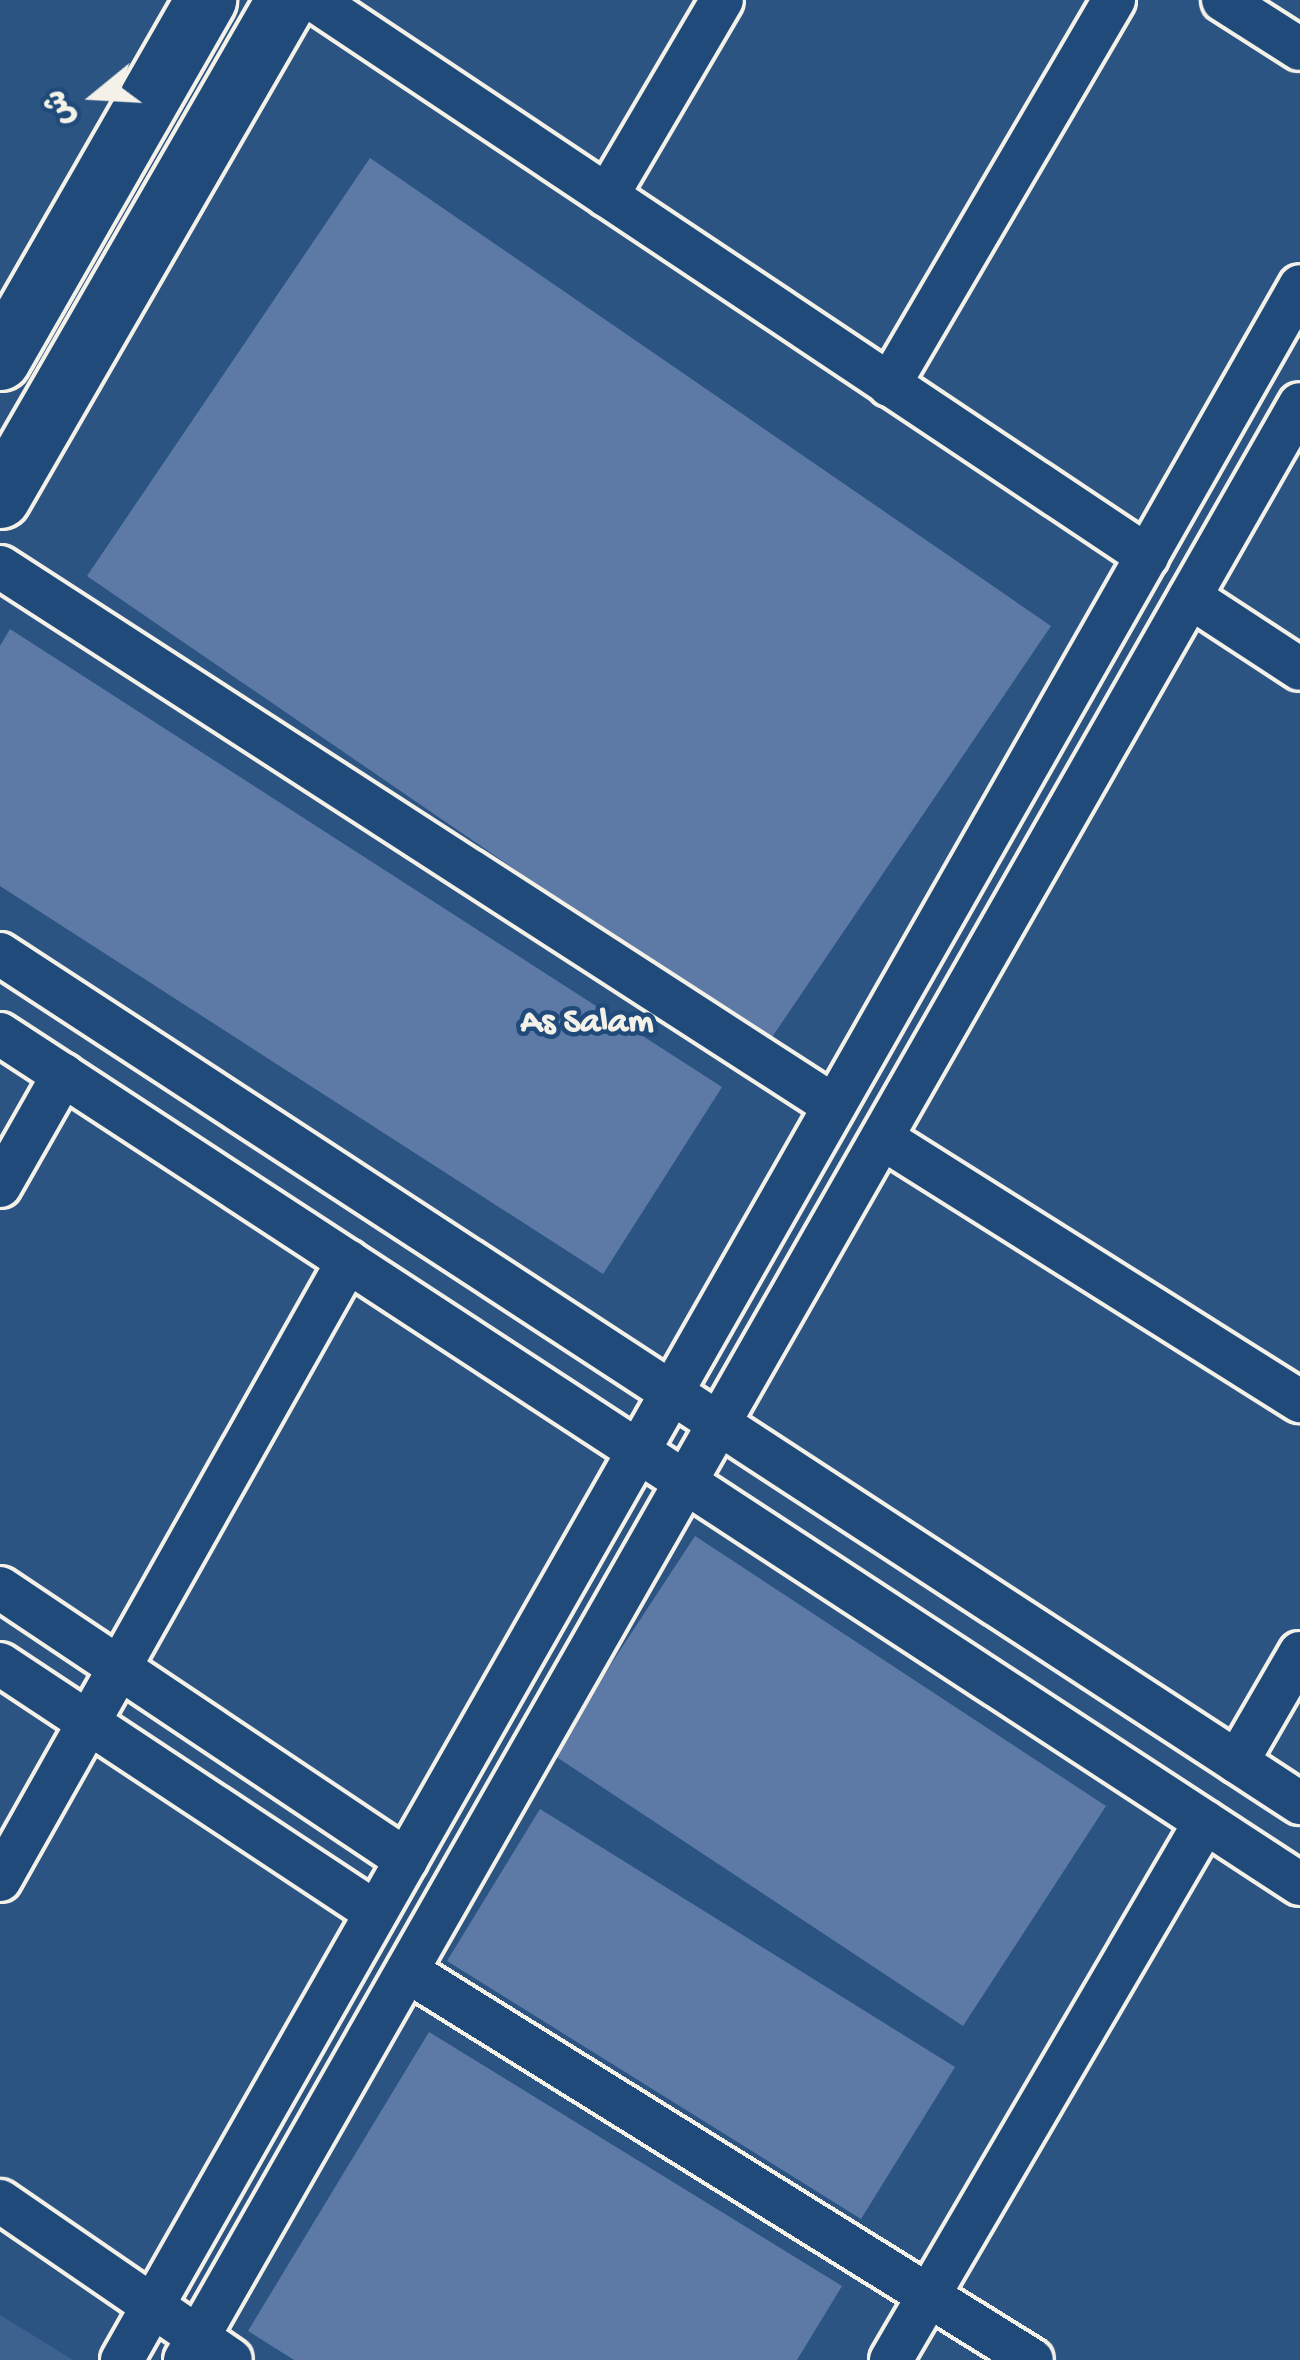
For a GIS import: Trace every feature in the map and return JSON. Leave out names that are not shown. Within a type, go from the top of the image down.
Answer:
[{"type":"main road","points":[[0,360],[206,0]]},
{"type":"main road","points":[[0,499],[287,0]]},
{"type":"street","points":[[314,0],[1147,556]]},
{"type":"street","points":[[608,196],[722,0]]},
{"type":"street","points":[[889,385],[1114,0]]},
{"type":"street","points":[[1223,0],[1300,49]]},
{"type":"street","points":[[122,2360],[1300,286]]},
{"type":"street","points":[[0,2200],[153,2306],[205,2352],[407,1971],[1300,404]]},
{"type":"street","points":[[0,568],[833,1106]]},
{"type":"street","points":[[1190,597],[1300,669]]},
{"type":"street","points":[[0,954],[1300,1803]]},
{"type":"street","points":[[0,1034],[1300,1884]]},
{"type":"street","points":[[0,1186],[63,1075]]},
{"type":"street","points":[[882,1138],[1300,1401]]},
{"type":"street","points":[[0,1880],[348,1261]]},
{"type":"street","points":[[0,1588],[406,1860]]},
{"type":"street","points":[[1237,1762],[1300,1653]]},
{"type":"street","points":[[0,1664],[375,1912]]},
{"type":"street","points":[[891,2360],[1205,1822]]},
{"type":"street","points":[[407,1971],[1032,2360]]},
{"type":"shaded area","points":[[0,2315],[73,2360],[0,2360]]},
{"type":"building","points":[[370,158],[1051,626],[768,1043],[87,576]]},
{"type":"building","points":[[10,629],[722,1087],[603,1274],[0,886],[0,646]]},
{"type":"building","points":[[695,1536],[1106,1806],[963,2026],[552,1754]]},
{"type":"building","points":[[540,1809],[955,2067],[861,2219],[447,1961]]},
{"type":"building","points":[[429,2032],[842,2286],[797,2360],[294,2360],[248,2331]]},
{"type":"district","name":"As Salam","points":[[587,1024]]}]
